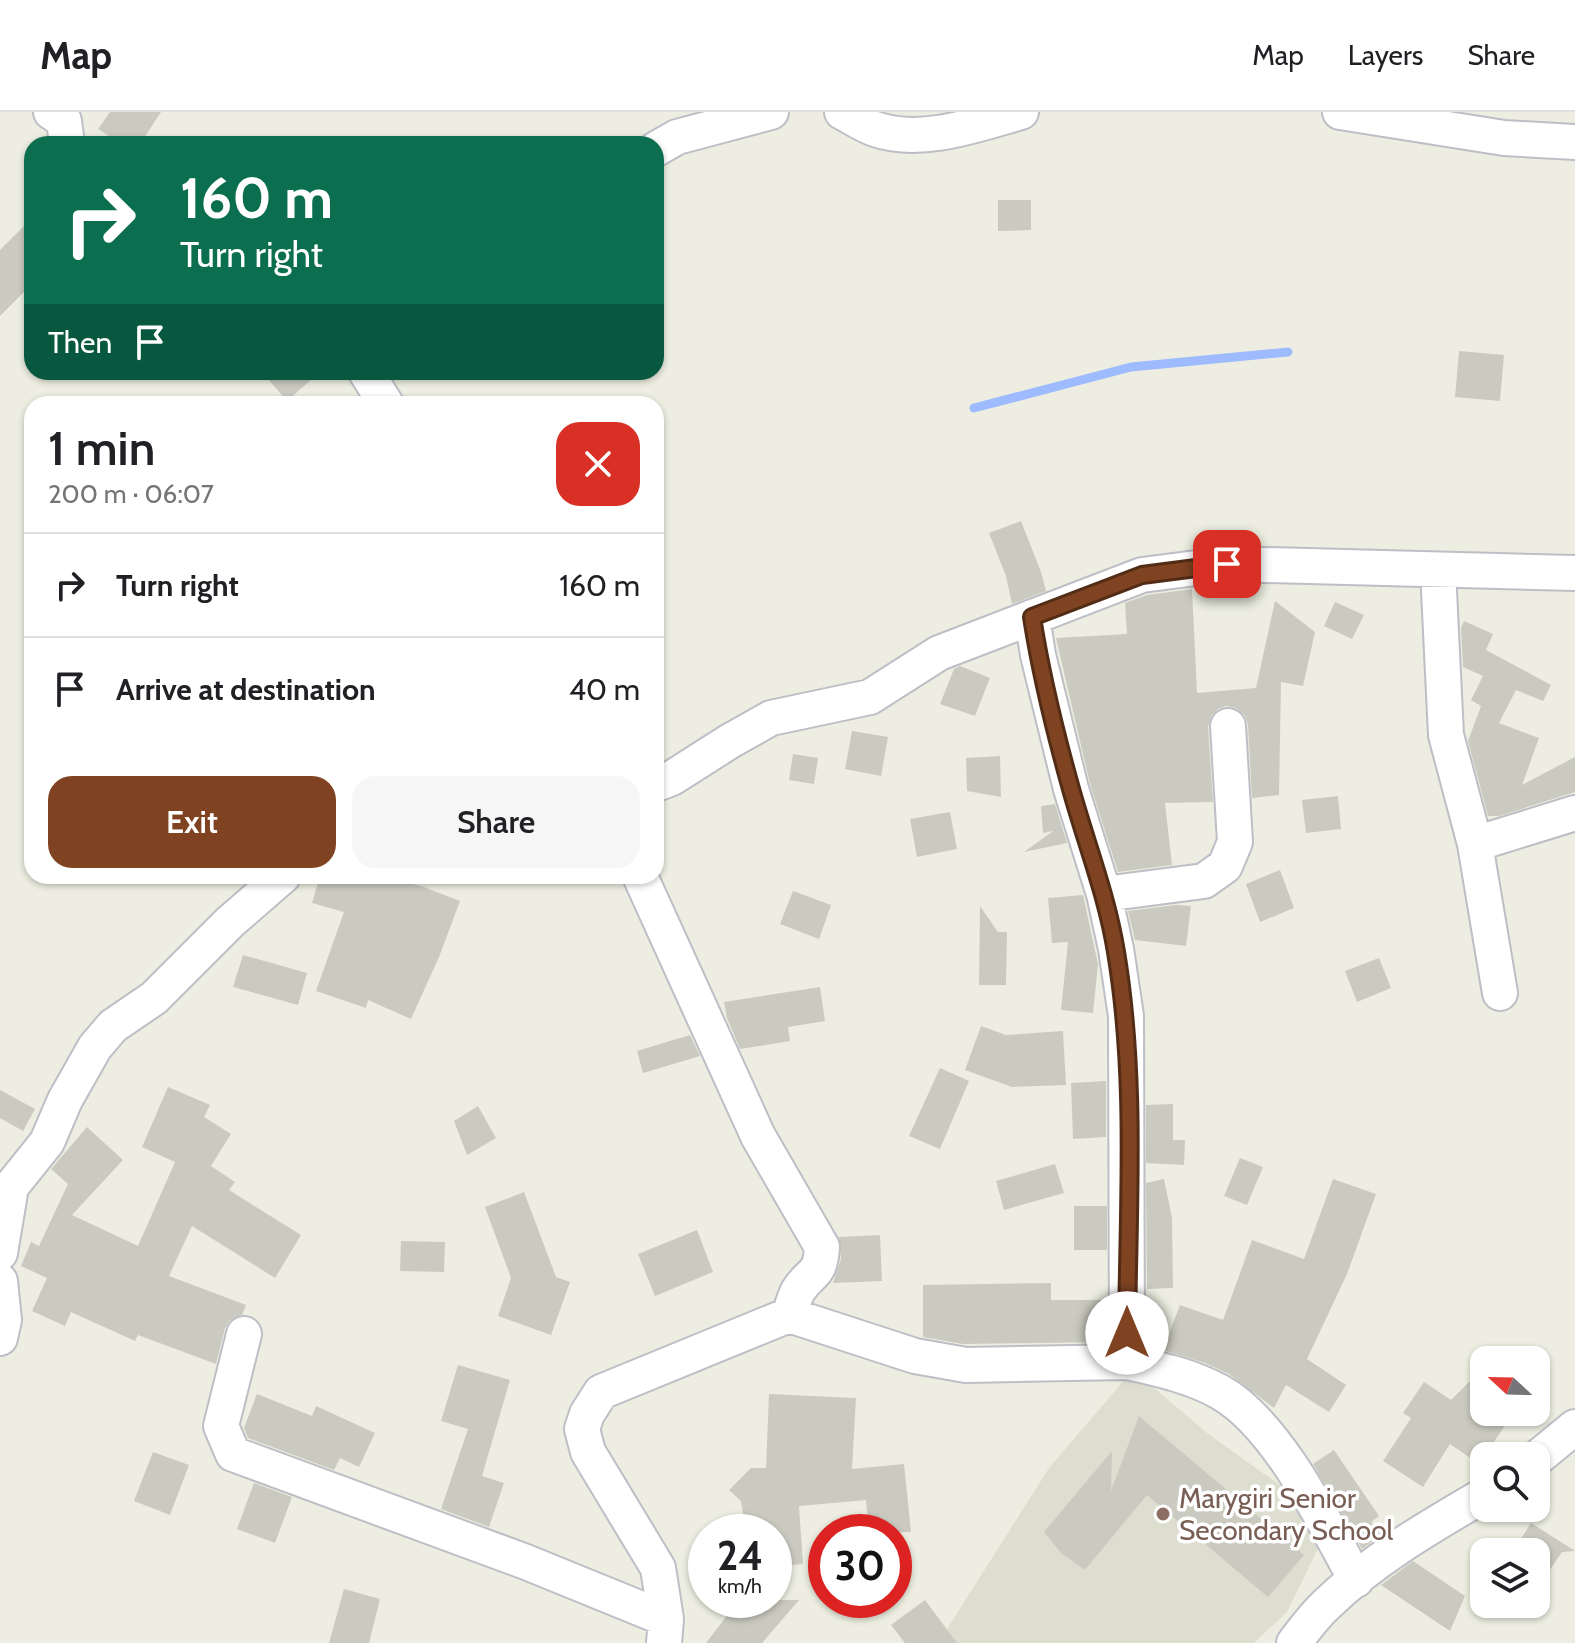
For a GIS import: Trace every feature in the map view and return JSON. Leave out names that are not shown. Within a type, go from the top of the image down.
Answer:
[{"type":"street","points":[[51,112],[64,121],[66,136]]},
{"type":"street","points":[[664,144],[677,137],[771,112]]},
{"type":"street","points":[[842,112],[876,130],[922,124],[960,129],[1021,112]]},
{"type":"street","points":[[1340,112],[1504,138],[1575,142]]},
{"type":"street","points":[[664,781],[771,718],[870,697],[939,653],[1142,575],[1227,564],[1575,573]]},
{"type":"street","points":[[1438,570],[1446,735],[1475,844],[1500,993]]},
{"type":"street","points":[[1032,617],[1067,775],[1104,894],[1126,1016],[1127,1362]]},
{"type":"street","points":[[1104,894],[1204,881],[1225,866],[1235,842],[1228,726]]},
{"type":"street","points":[[1475,844],[1575,813]]},
{"type":"street","points":[[0,1253],[5,1186],[47,1142],[65,1100],[95,1047],[113,1026],[154,998],[230,922],[274,884]]},
{"type":"street","points":[[644,884],[758,1136],[822,1247],[821,1263],[816,1274],[799,1289],[789,1315]]},
{"type":"street","points":[[0,1281],[4,1320],[0,1338]]},
{"type":"street","points":[[665,1631],[658,1568],[588,1452],[582,1429],[587,1414],[601,1392],[789,1315],[915,1356],[966,1365],[1127,1362],[1180,1374],[1221,1393],[1253,1416],[1318,1510],[1356,1580]]},
{"type":"street","points":[[244,1334],[221,1426],[233,1454],[526,1562],[665,1631]]},
{"type":"street","points":[[1550,1448],[1575,1427]]},
{"type":"street","points":[[1294,1643],[1325,1606],[1356,1580],[1413,1537],[1470,1503]]},
{"type":"shaded area","name":"Marygiri Senior Secondary School","points":[[1133,1370],[1207,1433],[1291,1493],[1324,1536],[1287,1612],[1254,1643],[955,1643],[947,1629],[1049,1468]]},
{"type":"building","points":[[110,112],[161,112],[145,136],[109,136],[98,129]]},
{"type":"building","points":[[998,200],[1031,200],[1031,230],[998,231]]},
{"type":"building","points":[[24,226],[24,292],[0,316],[0,250]]},
{"type":"building","points":[[1459,351],[1504,355],[1500,401],[1455,397]]},
{"type":"building","points":[[269,380],[311,380],[293,396],[283,396]]},
{"type":"building","points":[[1021,521],[1046,591],[1012,604],[1006,576],[989,533]]},
{"type":"building","points":[[1192,589],[1197,693],[1256,688],[1275,601],[1315,632],[1303,686],[1281,682],[1279,795],[1252,798],[1245,716],[1236,708],[1226,706],[1218,709],[1211,716],[1208,727],[1213,802],[1165,803],[1172,865],[1118,872],[1090,784],[1056,638],[1127,634],[1125,603],[1147,595]]},
{"type":"building","points":[[1335,602],[1364,615],[1352,639],[1324,626]]},
{"type":"building","points":[[1464,621],[1493,634],[1486,650],[1551,685],[1543,701],[1516,690],[1499,723],[1539,738],[1522,785],[1575,757],[1575,792],[1499,816],[1488,816],[1468,741],[1481,706],[1471,700],[1483,676],[1463,667],[1461,628]]},
{"type":"building","points":[[960,666],[990,678],[975,716],[940,704],[954,669]]},
{"type":"building","points":[[852,731],[888,737],[881,776],[845,769]]},
{"type":"building","points":[[793,754],[818,758],[814,784],[789,780]]},
{"type":"building","points":[[1000,756],[1001,797],[967,791],[966,758]]},
{"type":"building","points":[[1338,796],[1341,829],[1306,833],[1302,800]]},
{"type":"building","points":[[1055,804],[1067,843],[1024,852],[1053,831],[1043,833],[1041,806]]},
{"type":"building","points":[[950,812],[957,849],[917,857],[910,819]]},
{"type":"building","points":[[1280,870],[1294,908],[1260,922],[1246,884]]},
{"type":"building","points":[[318,884],[413,884],[460,901],[411,1019],[368,1000],[366,1008],[316,991],[344,912],[312,903]]},
{"type":"building","points":[[793,891],[831,905],[819,939],[780,924]]},
{"type":"building","points":[[1083,895],[1098,964],[1093,1013],[1061,1010],[1068,942],[1052,943],[1048,898]]},
{"type":"building","points":[[980,906],[998,932],[1007,932],[1006,985],[979,985]]},
{"type":"building","points":[[1191,906],[1186,946],[1135,940],[1128,911]]},
{"type":"building","points":[[243,955],[307,973],[298,1005],[233,987]]},
{"type":"building","points":[[1379,958],[1391,988],[1357,1002],[1345,971]]},
{"type":"building","points":[[820,987],[825,1021],[788,1027],[790,1041],[740,1049],[724,1002]]},
{"type":"building","points":[[981,1026],[1006,1035],[1063,1031],[1066,1085],[1012,1087],[965,1070]]},
{"type":"building","points":[[690,1035],[700,1056],[643,1073],[637,1051]]},
{"type":"building","points":[[940,1068],[969,1081],[940,1149],[909,1136]]},
{"type":"building","points":[[1106,1081],[1106,1137],[1073,1139],[1071,1083]]},
{"type":"building","points":[[168,1087],[210,1105],[204,1117],[231,1134],[211,1166],[235,1182],[229,1190],[301,1235],[275,1278],[192,1226],[169,1276],[246,1305],[242,1315],[230,1320],[225,1328],[216,1364],[138,1335],[135,1341],[71,1312],[65,1326],[32,1311],[47,1278],[21,1266],[31,1242],[39,1246],[68,1184],[51,1169],[87,1127],[123,1160],[72,1215],[138,1246],[175,1162],[142,1147]]},
{"type":"building","points":[[0,1090],[35,1109],[23,1131],[0,1118]]},
{"type":"building","points":[[1173,1104],[1173,1140],[1185,1140],[1184,1165],[1146,1163],[1146,1105]]},
{"type":"building","points":[[478,1106],[496,1138],[467,1155],[454,1121]]},
{"type":"building","points":[[1240,1158],[1263,1167],[1247,1205],[1224,1196]]},
{"type":"building","points":[[1055,1164],[1064,1193],[1004,1210],[996,1181]]},
{"type":"building","points":[[1164,1179],[1172,1218],[1173,1288],[1147,1289],[1146,1183]]},
{"type":"building","points":[[1333,1179],[1376,1194],[1347,1274],[1307,1359],[1346,1385],[1329,1412],[1286,1385],[1274,1408],[1229,1374],[1163,1350],[1180,1305],[1223,1320],[1252,1240],[1304,1259]]},
{"type":"building","points":[[524,1192],[556,1277],[570,1282],[551,1335],[498,1316],[511,1278],[485,1207]]},
{"type":"building","points":[[1074,1206],[1107,1206],[1107,1250],[1074,1250]]},
{"type":"building","points":[[697,1230],[713,1272],[655,1296],[638,1254]]},
{"type":"building","points":[[880,1235],[882,1281],[833,1283],[841,1259],[839,1237]]},
{"type":"building","points":[[401,1241],[445,1242],[444,1272],[400,1271]]},
{"type":"building","points":[[1051,1283],[1051,1300],[1107,1300],[1107,1342],[963,1344],[923,1337],[923,1285]]},
{"type":"building","points":[[458,1365],[510,1380],[482,1476],[504,1483],[489,1527],[441,1509],[468,1429],[441,1421]]},
{"type":"building","points":[[1470,1381],[1470,1426],[1505,1426],[1494,1442],[1470,1442],[1470,1458],[1450,1444],[1423,1487],[1383,1461],[1411,1418],[1403,1413],[1424,1382],[1451,1400]]},
{"type":"building","points":[[257,1394],[312,1416],[316,1406],[375,1433],[359,1467],[340,1458],[334,1470],[248,1438],[244,1428]]},
{"type":"building","points":[[769,1394],[856,1398],[852,1469],[904,1464],[909,1514],[867,1514],[866,1500],[799,1506],[803,1564],[792,1565],[792,1514],[743,1514],[741,1501],[729,1490],[751,1468],[766,1468]]},
{"type":"building","points":[[1139,1416],[1304,1555],[1268,1597],[1147,1495],[1085,1570],[1061,1553],[1044,1532],[1112,1451],[1111,1491]]},
{"type":"building","points":[[1334,1450],[1379,1516],[1371,1522],[1382,1534],[1362,1549],[1313,1464]]},
{"type":"building","points":[[153,1452],[189,1465],[170,1515],[134,1501]]},
{"type":"building","points":[[254,1483],[292,1497],[275,1543],[237,1529]]},
{"type":"building","points":[[1531,1523],[1575,1551],[1562,1552],[1550,1570],[1550,1538],[1521,1538]]},
{"type":"building","points":[[1413,1561],[1465,1596],[1450,1631],[1381,1585]]},
{"type":"building","points":[[344,1589],[380,1599],[369,1643],[329,1643]]},
{"type":"building","points":[[925,1600],[957,1643],[905,1643],[891,1625],[901,1618],[912,1618],[912,1610]]},
{"type":"building","points":[[725,1618],[784,1618],[762,1643],[706,1643]]},
{"type":"waterway","points":[[974,408],[1131,367],[1288,352]]},
{"type":"place","name":"Marygiri Senior Secondary School","points":[[1163,1514]]},
{"type":"route","points":[[1127,1333],[1126,1016],[1104,894],[1071,789],[1038,655],[1032,617],[1142,575],[1227,564]]}]
